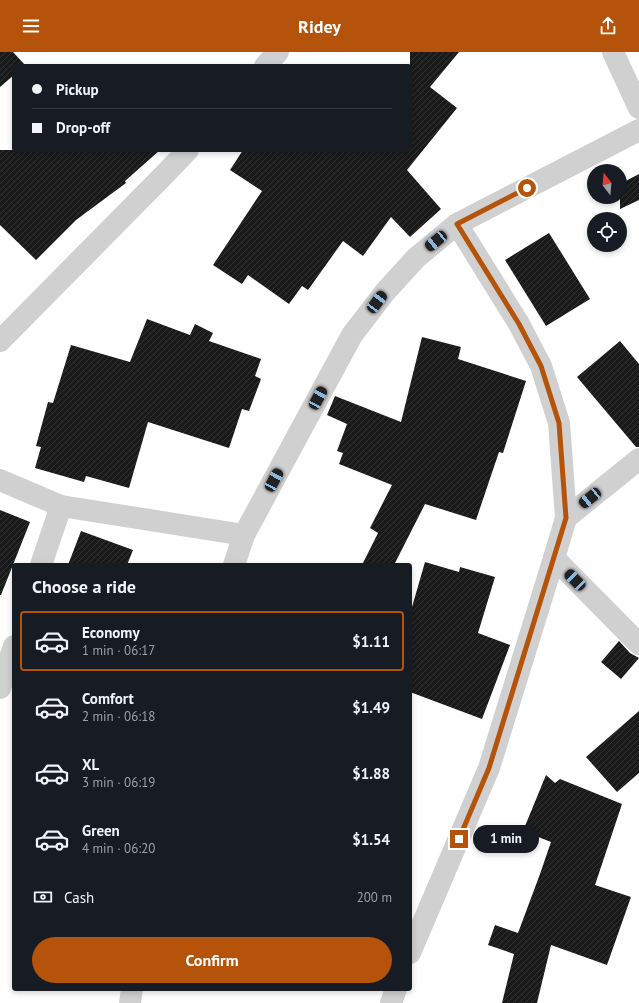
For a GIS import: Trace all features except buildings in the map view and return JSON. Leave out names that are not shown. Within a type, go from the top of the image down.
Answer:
[{"type":"street","points":[[268,64],[278,52]]},
{"type":"street","points":[[613,52],[639,108]]},
{"type":"street","points":[[235,563],[244,535],[352,335],[385,292],[416,258],[457,224],[639,130]]},
{"type":"street","points":[[0,341],[186,152]]},
{"type":"street","points":[[412,948],[489,768],[566,518],[559,423],[541,366],[519,324],[457,224]]},
{"type":"street","points":[[566,518],[639,459]]},
{"type":"street","points":[[0,480],[61,506],[244,535]]},
{"type":"street","points":[[42,563],[61,506]]},
{"type":"street","points":[[554,558],[639,644]]},
{"type":"street","points":[[0,688],[12,652]]},
{"type":"street","points":[[130,1003],[132,991]]},
{"type":"street","points":[[391,1003],[395,991]]},
{"type":"route","points":[[459,839],[489,768],[566,518],[559,423],[541,366],[519,324],[457,224],[527,188]]}]
